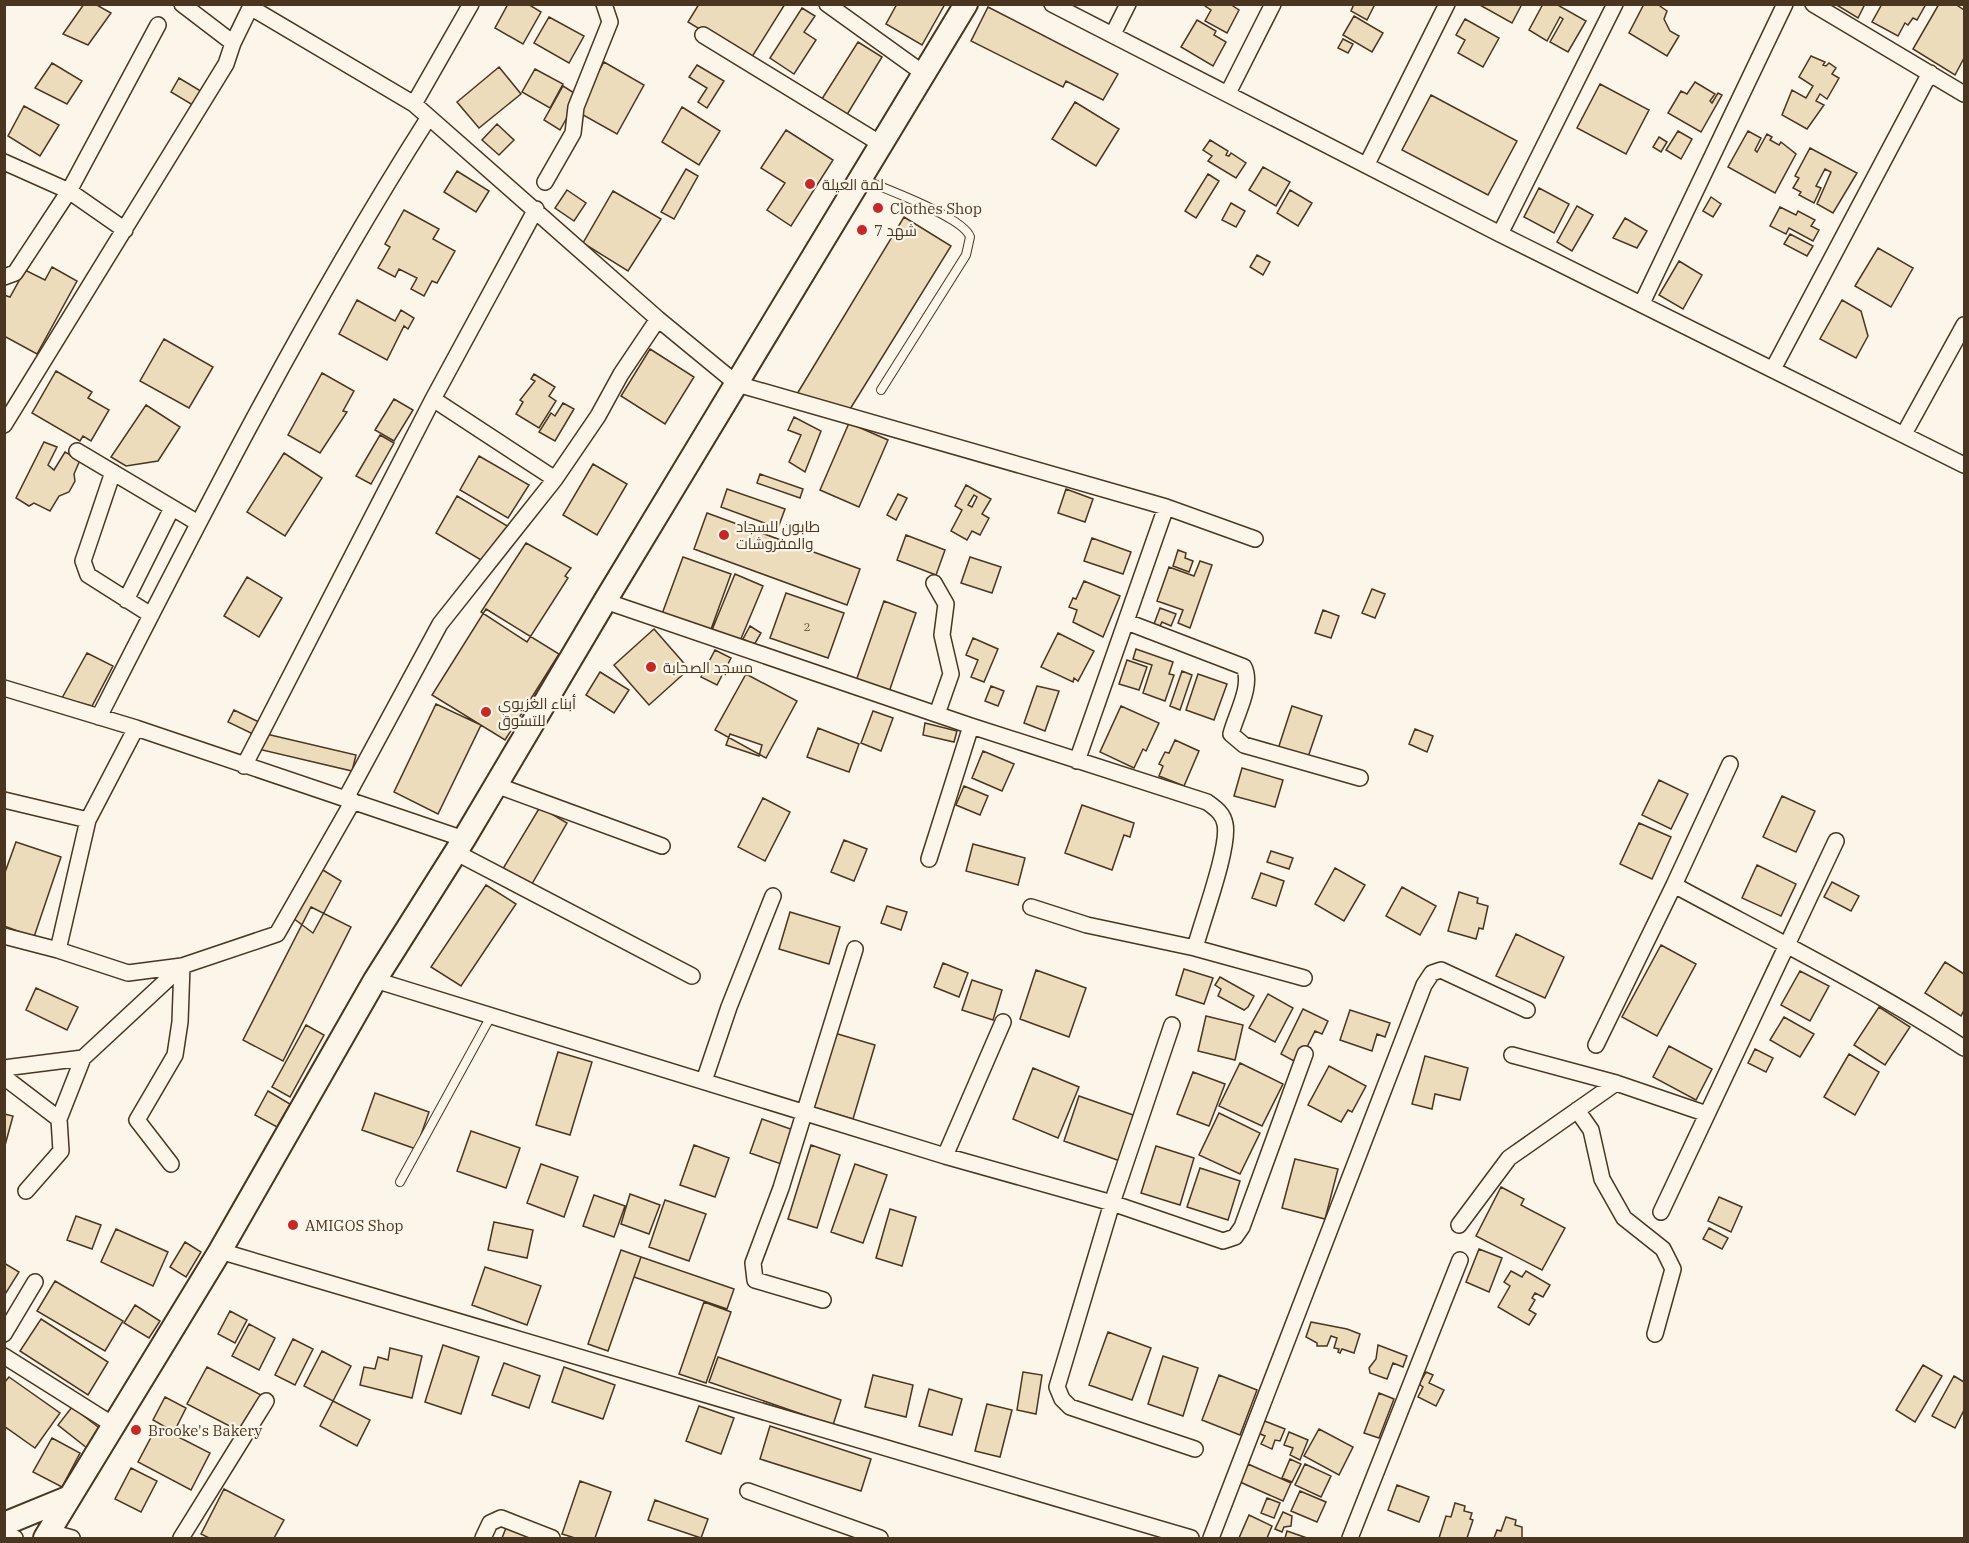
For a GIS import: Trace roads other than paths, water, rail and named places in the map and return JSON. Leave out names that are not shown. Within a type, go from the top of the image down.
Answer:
[{"type":"main road","points":[[48,1535],[220,1251],[375,980],[460,845],[966,4]]},
{"type":"main road","points":[[4,1524],[70,1497]]},
{"type":"street","points":[[182,4],[233,43]]},
{"type":"street","points":[[414,105],[471,4]]},
{"type":"street","points":[[545,182],[573,133],[576,107],[610,22],[604,4]]},
{"type":"street","points":[[827,4],[924,73]]},
{"type":"street","points":[[1052,4],[1500,234],[1965,465]]},
{"type":"street","points":[[1113,34],[1128,4]]},
{"type":"street","points":[[1228,93],[1273,4]]},
{"type":"street","points":[[1367,164],[1447,4]]},
{"type":"street","points":[[1500,234],[1615,4]]},
{"type":"street","points":[[1642,303],[1785,4]]},
{"type":"street","points":[[1813,4],[1965,94]]},
{"type":"street","points":[[4,425],[222,72],[251,6],[414,105],[536,209],[658,319],[737,384],[1166,507],[1255,539]]},
{"type":"street","points":[[4,277],[15,273],[69,191],[158,26]]},
{"type":"street","points":[[703,35],[881,144]]},
{"type":"street","points":[[1773,369],[1930,73]]},
{"type":"street","points":[[99,717],[198,523],[361,224],[429,117]]},
{"type":"street","points":[[4,162],[69,191],[125,230]]},
{"type":"street","points":[[244,766],[433,399],[536,209]]},
{"type":"street","points":[[4,936],[58,950],[128,973],[183,966],[277,934],[350,800],[440,624],[555,479],[598,416],[621,374],[658,319]]},
{"type":"street","points":[[1904,435],[1965,325]]},
{"type":"street","points":[[433,399],[555,479]]},
{"type":"street","points":[[77,451],[198,523]]},
{"type":"street","points":[[113,472],[82,561],[88,575],[151,615]]},
{"type":"street","points":[[1077,761],[1166,507]]},
{"type":"street","points":[[126,600],[172,508]]},
{"type":"street","points":[[934,583],[946,604],[942,635],[951,674],[937,714]]},
{"type":"street","points":[[605,601],[971,726],[1207,802],[1220,811],[1225,824],[1223,847],[1195,948]]},
{"type":"street","points":[[1127,622],[1244,667],[1248,675],[1231,734],[1235,740],[1244,745],[1360,778]]},
{"type":"street","points":[[4,688],[136,728],[350,800],[460,845],[692,976]]},
{"type":"street","points":[[928,859],[971,726]]},
{"type":"street","points":[[58,950],[88,820],[136,728]]},
{"type":"street","points":[[1596,1045],[1730,764]]},
{"type":"street","points":[[495,785],[663,846]]},
{"type":"street","points":[[4,800],[88,820]]},
{"type":"street","points":[[1661,1212],[1836,841]]},
{"type":"street","points":[[1674,885],[1858,982],[1965,1048]]},
{"type":"street","points":[[704,1081],[729,1007],[773,896]]},
{"type":"street","points":[[1031,907],[1087,925],[1195,948],[1304,978]]},
{"type":"street","points":[[823,1299],[755,1280],[753,1263],[805,1113],[855,950]]},
{"type":"street","points":[[26,1191],[61,1151],[59,1119],[83,1058],[183,966]]},
{"type":"street","points":[[171,1164],[137,1120],[175,1055],[180,1022],[183,966]]},
{"type":"street","points":[[1211,1539],[1424,985],[1432,973],[1441,970],[1527,1010]]},
{"type":"street","points":[[375,980],[945,1156],[1112,1203],[1223,1241],[1235,1237],[1242,1227],[1305,1054]]},
{"type":"street","points":[[945,1156],[1003,1022]]},
{"type":"street","points":[[1172,1025],[1112,1203],[1057,1387],[1062,1399],[1070,1407],[1195,1449]]},
{"type":"street","points":[[1512,1055],[1616,1083],[1707,1114]]},
{"type":"street","points":[[4,1068],[83,1058]]},
{"type":"street","points":[[4,1077],[59,1119]]},
{"type":"street","points":[[1459,1225],[1509,1158],[1616,1083]]},
{"type":"street","points":[[1577,1110],[1592,1130],[1602,1179],[1624,1218],[1663,1249],[1673,1269],[1655,1334]]},
{"type":"street","points":[[220,1251],[1191,1539]]},
{"type":"street","points":[[1350,1539],[1460,1260]]},
{"type":"street","points":[[4,1334],[35,1282]]},
{"type":"street","points":[[4,1356],[115,1425]]},
{"type":"street","points":[[181,1539],[267,1401]]},
{"type":"street","points":[[748,1491],[880,1539]]},
{"type":"street","points":[[483,1539],[490,1523],[501,1518],[552,1539]]},
{"type":"street","points":[[4,1534],[15,1539]]},
{"type":"street","points":[[48,1535],[72,1539]]},
{"type":"lane","points":[[860,178],[915,201],[963,225],[970,237],[966,255],[880,390]]},
{"type":"lane","points":[[400,1182],[492,1016]]},
{"type":"place","name":"لمة العيلة","points":[[810,184]]},
{"type":"place","name":"Clothes Shop","points":[[878,208]]},
{"type":"place","name":"شهد 7","points":[[862,230]]},
{"type":"place","name":"طابون للسجاد والمفروشات","points":[[724,535]]},
{"type":"place","name":"مسجد الصحابة","points":[[651,667]]},
{"type":"place","name":"أبناء الغزيوي للتسوق","points":[[486,712]]},
{"type":"place","name":"AMIGOS Shop","points":[[293,1225]]},
{"type":"place","name":"Brooke's Bakery","points":[[136,1430]]}]
